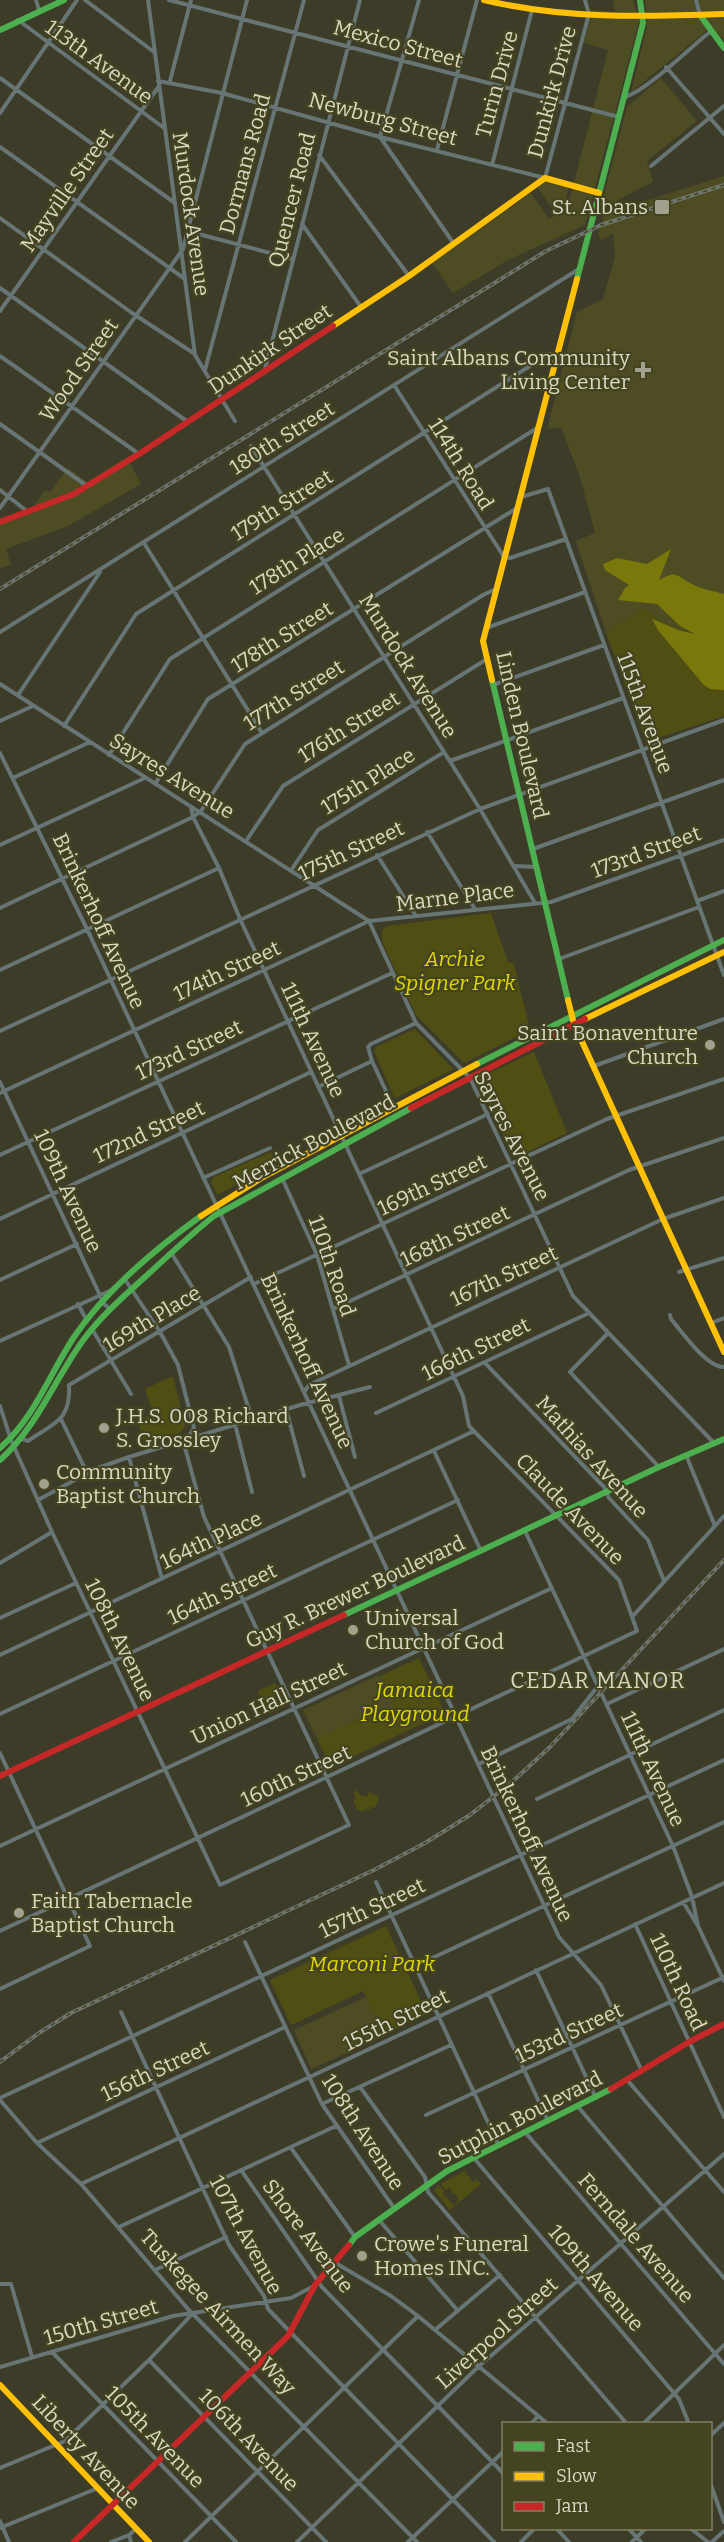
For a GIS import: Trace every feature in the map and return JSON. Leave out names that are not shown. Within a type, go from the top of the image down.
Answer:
[{"type":"main road","points":[[0,30],[17,20],[64,0]]},
{"type":"main road","points":[[484,0],[532,10],[589,14],[643,16],[724,14]]},
{"type":"main road","name":"Linden Boulevard","points":[[640,0],[643,16],[624,97],[483,641],[574,1024],[724,1352]]},
{"type":"main road","points":[[700,15],[710,32],[724,48]]},
{"type":"main road","name":"Newburg Street","points":[[545,178],[599,193]]},
{"type":"main road","name":"Dunkirk Street","points":[[0,522],[74,494],[189,422],[409,276],[545,178]]},
{"type":"main road","name":"Merrick Boulevard","points":[[0,1448],[11,1440],[32,1412],[68,1348],[87,1321],[126,1281],[192,1222],[274,1171],[342,1136],[393,1106],[724,940]]},
{"type":"main road","name":"Merrick Boulevard","points":[[0,1460],[15,1448],[38,1417],[92,1329],[171,1253],[219,1213],[394,1116],[574,1024],[724,952]]},
{"type":"main road","name":"Guy R. Brewer Boulevard","points":[[0,1776],[659,1467],[724,1439]]},
{"type":"main road","name":"Sutphin Boulevard","points":[[74,2542],[291,2332],[317,2283],[355,2237],[447,2171],[498,2144],[579,2108],[628,2081],[689,2042],[724,2024]]},
{"type":"main road","name":"Liberty Avenue","points":[[0,2385],[149,2542]]},
{"type":"street","name":"113th Avenue","points":[[36,0],[39,10]]},
{"type":"street","points":[[0,113],[77,0]]},
{"type":"street","points":[[85,0],[154,52]]},
{"type":"street","name":"Murdock Avenue","points":[[148,0],[164,128],[183,249],[195,355],[235,421]]},
{"type":"street","name":"Mexico Street","points":[[169,0],[619,117]]},
{"type":"street","points":[[170,81],[191,0]]},
{"type":"street","points":[[183,249],[247,0]]},
{"type":"street","name":"Dormans Road","points":[[205,371],[304,0]]},
{"type":"street","name":"Quencer Road","points":[[263,374],[360,0]]},
{"type":"street","points":[[418,0],[380,137],[455,244]]},
{"type":"street","points":[[437,150],[477,0]]},
{"type":"street","points":[[585,0],[589,14]]},
{"type":"street","points":[[696,0],[700,15]]},
{"type":"street","name":"Turin Drive","points":[[492,165],[532,10]]},
{"type":"street","name":"Dunkirk Drive","points":[[545,178],[589,14]]},
{"type":"street","name":"113th Avenue","points":[[17,20],[164,128]]},
{"type":"street","points":[[624,97],[632,94],[710,32]]},
{"type":"street","points":[[666,67],[724,134]]},
{"type":"street","points":[[0,78],[176,204]]},
{"type":"street","name":"Newburg Street","points":[[158,81],[170,81],[222,93],[380,137],[545,178]]},
{"type":"street","name":"Mayville Street","points":[[0,311],[159,86]]},
{"type":"street","points":[[651,166],[724,106]]},
{"type":"street","points":[[0,147],[186,279]]},
{"type":"street","points":[[319,155],[409,276]]},
{"type":"street","points":[[0,218],[136,316],[195,355]]},
{"type":"street","points":[[302,224],[362,308]]},
{"type":"street","points":[[187,231],[292,259]]},
{"type":"street","name":"Wood Street","points":[[0,508],[183,249]]},
{"type":"street","name":"180th Street","points":[[0,632],[579,269]]},
{"type":"street","points":[[0,288],[189,422]]},
{"type":"street","name":"179th Street","points":[[64,726],[136,614],[549,354],[557,354]]},
{"type":"street","points":[[0,356],[138,454]]},
{"type":"street","name":"114th Road","points":[[394,385],[504,557]]},
{"type":"street","points":[[0,424],[87,486]]},
{"type":"street","name":"178th Place","points":[[109,755],[170,659],[537,428]]},
{"type":"street","name":"Murdock Avenue","points":[[251,446],[480,809],[535,903]]},
{"type":"street","name":"115th Avenue","points":[[520,497],[548,489],[724,975]]},
{"type":"street","points":[[0,490],[29,512]]},
{"type":"street","name":"178th Street","points":[[155,784],[208,699],[517,507]]},
{"type":"street","points":[[504,557],[510,558],[566,539]]},
{"type":"street","points":[[144,542],[262,733]]},
{"type":"street","points":[[18,695],[102,569]]},
{"type":"street","name":"177th Street","points":[[0,908],[193,817],[201,811],[245,744],[495,589]]},
{"type":"street","points":[[485,628],[585,592]]},
{"type":"street","points":[[493,685],[604,645]]},
{"type":"street","name":"176th Street","points":[[246,841],[283,786],[487,659]]},
{"type":"street","name":"Sayres Avenue","points":[[0,684],[145,778],[292,869],[369,921],[416,1023],[470,1078],[573,1296],[714,1443]]},
{"type":"street","name":"175th Place","points":[[450,761],[623,698]]},
{"type":"street","points":[[0,721],[33,706]]},
{"type":"street","name":"175th Street","points":[[0,1031],[480,809],[724,720]]},
{"type":"street","points":[[12,778],[90,742]]},
{"type":"street","name":"175th Place","points":[[292,869],[318,830],[444,752]]},
{"type":"street","name":"Brinkerhoff Avenue","points":[[0,753],[63,878],[559,1937],[594,1974],[642,2071]]},
{"type":"street","points":[[0,845],[145,778]]},
{"type":"street","points":[[533,849],[724,780]]},
{"type":"street","name":"111th Avenue","points":[[191,807],[193,817],[219,868],[287,1021],[463,1396],[469,1426],[488,1445]]},
{"type":"street","points":[[427,832],[475,909]]},
{"type":"street","name":"173rd Street","points":[[544,902],[552,902],[724,840]]},
{"type":"street","points":[[377,855],[416,916]]},
{"type":"street","points":[[513,866],[537,867]]},
{"type":"street","points":[[0,970],[219,868]]},
{"type":"street","points":[[696,901],[724,891]]},
{"type":"street","name":"Marne Place","points":[[369,921],[544,902]]},
{"type":"street","points":[[559,959],[699,907]]},
{"type":"street","name":"174th Street","points":[[2,1092],[369,921]]},
{"type":"street","name":"173rd Street","points":[[0,1155],[392,973]]},
{"type":"street","points":[[593,1066],[724,1019]]},
{"type":"street","points":[[393,1106],[368,1052],[368,1047],[416,1023]]},
{"type":"street","points":[[318,1087],[372,1061]]},
{"type":"street","name":"172nd Street","points":[[0,1219],[311,1072]]},
{"type":"street","name":"169th Street","points":[[254,1284],[607,1119],[724,1079]]},
{"type":"street","name":"109th Avenue","points":[[0,1082],[2,1092],[104,1304],[111,1310]]},
{"type":"street","points":[[359,1174],[488,1114]]},
{"type":"street","name":"168th Street","points":[[333,1310],[629,1170],[724,1138]]},
{"type":"street","points":[[203,1178],[270,1148]]},
{"type":"street","name":"110th Road","points":[[282,1178],[317,1255],[349,1365]]},
{"type":"street","name":"167th Street","points":[[304,1392],[309,1385],[349,1365],[559,1266],[663,1219],[724,1198]]},
{"type":"street","points":[[0,1280],[77,1244]]},
{"type":"street","points":[[171,1253],[229,1347],[252,1419]]},
{"type":"street","points":[[679,1272],[724,1258]]},
{"type":"street","name":"169th Place","points":[[69,1385],[251,1277]]},
{"type":"street","points":[[126,1281],[160,1332],[178,1365],[194,1428],[184,1444],[204,1517],[327,1778]]},
{"type":"street","points":[[0,1341],[100,1294],[116,1287],[118,1289]]},
{"type":"street","points":[[78,1304],[87,1321]]},
{"type":"street","name":"166th Street","points":[[375,1413],[590,1313]]},
{"type":"street","points":[[670,1315],[701,1354],[714,1365],[724,1367]]},
{"type":"street","points":[[711,1323],[724,1318]]},
{"type":"street","points":[[92,1329],[131,1394]]},
{"type":"street","points":[[609,1333],[570,1371],[659,1467]]},
{"type":"street","name":"Mathias Avenue","points":[[485,1363],[602,1486],[648,1540],[663,1581]]},
{"type":"street","points":[[22,1439],[28,1442],[61,1419],[68,1408],[69,1385],[59,1380]]},
{"type":"street","points":[[38,1500],[88,1475],[95,1469],[129,1457],[286,1409],[370,1387]]},
{"type":"street","points":[[339,1396],[355,1457]]},
{"type":"street","name":"108th Avenue","points":[[0,1406],[11,1440],[52,1532],[220,1885],[348,1825],[327,1778]]},
{"type":"street","points":[[286,1409],[304,1476]]},
{"type":"street","points":[[61,1419],[88,1475]]},
{"type":"street","points":[[235,1424],[252,1492]]},
{"type":"street","name":"164th Place","points":[[0,1655],[474,1431]]},
{"type":"street","name":"Claude Avenue","points":[[488,1445],[619,1580],[637,1631]]},
{"type":"street","points":[[434,1451],[481,1551]]},
{"type":"street","points":[[686,1455],[715,1526]]},
{"type":"street","points":[[129,1457],[162,1579]]},
{"type":"street","name":"164th Street","points":[[0,1714],[458,1500]]},
{"type":"street","points":[[631,1617],[724,1516]]},
{"type":"street","name":"111th Avenue","points":[[525,1531],[673,1846],[692,1898],[698,1926]]},
{"type":"street","points":[[0,1563],[52,1532]]},
{"type":"street","points":[[0,1618],[76,1583]]},
{"type":"street","name":"Union Hall Street","points":[[0,1846],[552,1588]]},
{"type":"street","name":"160th Street","points":[[0,1931],[637,1631]]},
{"type":"street","points":[[607,1704],[724,1649]]},
{"type":"street","points":[[479,1764],[572,1719],[598,1686]]},
{"type":"street","points":[[537,1799],[724,1710]]},
{"type":"street","points":[[0,1753],[90,1946],[0,1989]]},
{"type":"street","name":"157th Street","points":[[0,2098],[724,1760]]},
{"type":"street","points":[[415,1966],[724,1822]]},
{"type":"street","points":[[376,1882],[498,2144]]},
{"type":"street","name":"155th Street","points":[[81,2184],[724,1883]]},
{"type":"street","name":"111th Avenue","points":[[683,1902],[698,1926],[724,1978]]},
{"type":"street","name":"110th Road","points":[[635,1924],[724,2117]]},
{"type":"street","name":"108th Avenue","points":[[245,1942],[322,2104],[394,2208]]},
{"type":"street","points":[[536,1970],[596,2098]]},
{"type":"street","name":"153rd Street","points":[[426,2115],[724,1978]]},
{"type":"street","points":[[488,1993],[548,2122]]},
{"type":"street","name":"107th Avenue","points":[[121,2012],[226,2237],[264,2296],[268,2309],[494,2542]]},
{"type":"street","name":"156th Street","points":[[37,2143],[285,2027]]},
{"type":"street","points":[[322,2104],[451,2045]]},
{"type":"street","points":[[628,2081],[724,2192]]},
{"type":"street","points":[[360,2087],[425,2177],[428,2192],[625,2422]]},
{"type":"street","name":"Tuskegee Airmen Way","points":[[0,2098],[37,2143],[81,2184],[193,2313],[417,2542]]},
{"type":"street","points":[[579,2108],[724,2278]]},
{"type":"street","points":[[119,2227],[336,2126]]},
{"type":"street","name":"Ferndale Avenue","points":[[525,2132],[724,2364]]},
{"type":"street","points":[[291,2147],[355,2237]]},
{"type":"street","name":"Liverpool Street","points":[[297,2542],[478,2367],[724,2154]]},
{"type":"street","name":"109th Avenue","points":[[472,2157],[679,2399],[688,2422]]},
{"type":"street","name":"Shore Avenue","points":[[241,2170],[317,2283],[502,2472]]},
{"type":"street","name":"108th Avenue","points":[[379,2220],[458,2311]]},
{"type":"street","points":[[155,2270],[226,2237]]},
{"type":"street","points":[[334,2261],[391,2296],[418,2316],[546,2422]]},
{"type":"street","points":[[435,2330],[500,2275]]},
{"type":"street","name":"150th Street","points":[[0,2367],[193,2313],[291,2298],[317,2283]]},
{"type":"street","points":[[0,2284],[11,2284],[32,2357]]},
{"type":"street","points":[[0,2468],[65,2441],[149,2360],[193,2313]]},
{"type":"street","points":[[185,2542],[418,2316]]},
{"type":"street","points":[[645,2422],[724,2345]]},
{"type":"street","name":"105th Avenue","points":[[52,2352],[236,2542]]},
{"type":"street","name":"106th Avenue","points":[[149,2360],[326,2542]]},
{"type":"street","points":[[533,2422],[538,2416]]},
{"type":"street","points":[[712,2435],[724,2423]]},
{"type":"street","points":[[408,2542],[502,2453]]},
{"type":"street","points":[[712,2484],[722,2508],[724,2522]]},
{"type":"street","points":[[1,2527],[98,2488]]},
{"type":"street","points":[[0,2521],[9,2542]]},
{"type":"street","points":[[111,2542],[129,2535],[136,2529]]},
{"type":"street","points":[[521,2542],[534,2530]]},
{"type":"street","points":[[557,2530],[569,2542]]},
{"type":"street","points":[[629,2530],[641,2542]]},
{"type":"street","points":[[632,2542],[645,2530]]},
{"type":"street","points":[[692,2530],[710,2542],[724,2531]]},
{"type":"street","points":[[129,2535],[131,2542]]},
{"type":"shaded area","points":[[613,0],[633,0],[639,22],[585,225],[508,260],[453,293],[432,263],[531,193],[549,219],[556,214],[535,184],[542,174],[570,182],[564,207],[567,210],[608,50],[584,43],[593,10],[615,12]]},
{"type":"shaded area","points":[[645,0],[724,0],[724,40],[711,27],[631,92],[647,27]]},
{"type":"shaded area","points":[[661,78],[697,121],[647,161],[653,182],[600,209],[627,107]]},
{"type":"shaded area","name":"Saint Albans Community Living Center","points":[[724,176],[724,646],[665,623],[644,608],[606,633],[576,541],[595,533],[580,477],[561,427],[547,429],[577,312],[603,299],[615,257],[613,234],[601,240],[598,235],[604,214]]},
{"type":"shaded area","points":[[127,457],[141,484],[68,526],[6,549],[11,565],[0,568],[0,519],[33,507],[45,490],[50,492],[68,468],[87,482]]},
{"type":"shaded area","points":[[671,549],[659,580],[673,574],[698,587],[724,594],[724,690],[710,689],[703,684],[658,630],[652,619],[678,630],[695,634],[680,626],[657,604],[618,600],[629,585],[605,570],[603,564],[617,558],[647,564]]},
{"type":"shaded area","points":[[379,1675],[392,1703],[317,1739],[303,1710]]},
{"type":"shaded area","points":[[366,1997],[384,2036],[311,2069],[294,2030]]},
{"type":"green space","points":[[644,608],[665,623],[724,646],[724,716],[646,742],[606,633]]},
{"type":"green space","name":"Archie Spigner Park","points":[[491,913],[508,962],[514,964],[530,1030],[464,1063],[416,1015],[382,941],[382,931],[387,926]]},
{"type":"green space","name":"Archie Spigner Park","points":[[415,1029],[453,1069],[396,1098],[374,1051],[376,1047]]},
{"type":"green space","name":"Archie Spigner Park","points":[[534,1052],[567,1133],[519,1156],[512,1154],[478,1082],[481,1077]]},
{"type":"green space","points":[[271,1152],[276,1163],[217,1195],[211,1181],[214,1177]]},
{"type":"green space","points":[[173,1376],[185,1426],[181,1432],[145,1443],[137,1420],[154,1415],[145,1389]]},
{"type":"green space","name":"Jamaica Playground","points":[[419,1658],[445,1713],[331,1767],[317,1739],[392,1703],[380,1676]]},
{"type":"green space","points":[[275,1683],[285,1706],[268,1714],[258,1691]]},
{"type":"green space","points":[[357,1790],[360,1795],[367,1797],[369,1792],[379,1797],[375,1808],[365,1809],[364,1812],[356,1809],[356,1805],[353,1804],[356,1797],[353,1793]]},
{"type":"green space","name":"Marconi Park","points":[[386,1926],[427,2014],[384,2035],[363,1991],[291,2025],[270,1980]]},
{"type":"green space","points":[[464,2171],[473,2182],[477,2179],[481,2184],[450,2210],[434,2190],[439,2185],[444,2191],[443,2198],[445,2196],[454,2206],[458,2200],[457,2195],[453,2194],[450,2188],[445,2190],[441,2184]]},
{"type":"railway","points":[[0,589],[546,251],[601,225],[724,185]]},
{"type":"railway","points":[[0,2062],[71,2013],[374,1870],[425,1843],[470,1815],[512,1782],[549,1748],[724,1560]]},
{"type":"traffic: fast","points":[[0,30],[64,0]]},
{"type":"traffic: fast","points":[[577,279],[643,23],[640,0]]},
{"type":"traffic: fast","points":[[700,15],[724,48]]},
{"type":"traffic: fast","points":[[492,680],[568,1000]]},
{"type":"traffic: fast","points":[[477,1064],[724,940]]},
{"type":"traffic: fast","points":[[0,1460],[25,1433],[73,1355],[91,1331],[121,1299],[196,1231],[214,1216],[411,1108]]},
{"type":"traffic: fast","points":[[0,1448],[23,1423],[74,1337],[101,1303],[149,1256],[201,1216]]},
{"type":"traffic: fast","points":[[344,1615],[659,1467],[724,1439]]},
{"type":"traffic: fast","points":[[349,2245],[355,2237],[447,2171],[611,2089]]},
{"type":"traffic: slow","points":[[484,0],[573,14],[633,16],[724,14]]},
{"type":"traffic: slow","points":[[333,326],[409,276],[545,178],[599,193]]},
{"type":"traffic: slow","points":[[492,680],[483,641],[577,279]]},
{"type":"traffic: slow","points":[[585,1019],[724,952]]},
{"type":"traffic: slow","points":[[568,1000],[574,1024],[724,1352]]},
{"type":"traffic: slow","points":[[201,1216],[263,1177],[477,1064]]},
{"type":"traffic: slow","points":[[0,2385],[149,2542]]},
{"type":"traffic: jam","points":[[0,522],[74,494],[139,454],[333,326]]},
{"type":"traffic: jam","points":[[411,1108],[585,1019]]},
{"type":"traffic: jam","points":[[0,1776],[344,1615]]},
{"type":"traffic: jam","points":[[611,2089],[689,2042],[724,2024]]},
{"type":"traffic: jam","points":[[74,2542],[288,2336],[315,2285],[349,2245]]},
{"type":"place","name":"St. Albans","points":[[662,207]]},
{"type":"place","name":"Saint Albans Community Living Center","points":[[643,370]]},
{"type":"place","name":"Saint Bonaventure Church","points":[[710,1045]]},
{"type":"place","name":"J.H.S. 008 Richard S. Grossley","points":[[104,1428]]},
{"type":"place","name":"Community Baptist Church","points":[[44,1484]]},
{"type":"place","name":"Universal Church of God","points":[[353,1630]]},
{"type":"place","name":"Faith Tabernacle Baptist Church","points":[[19,1913]]},
{"type":"place","name":"Crowe's Funeral Homes INC.","points":[[362,2256]]},
{"type":"district","name":"CEDAR MANOR","points":[[598,1680]]}]
